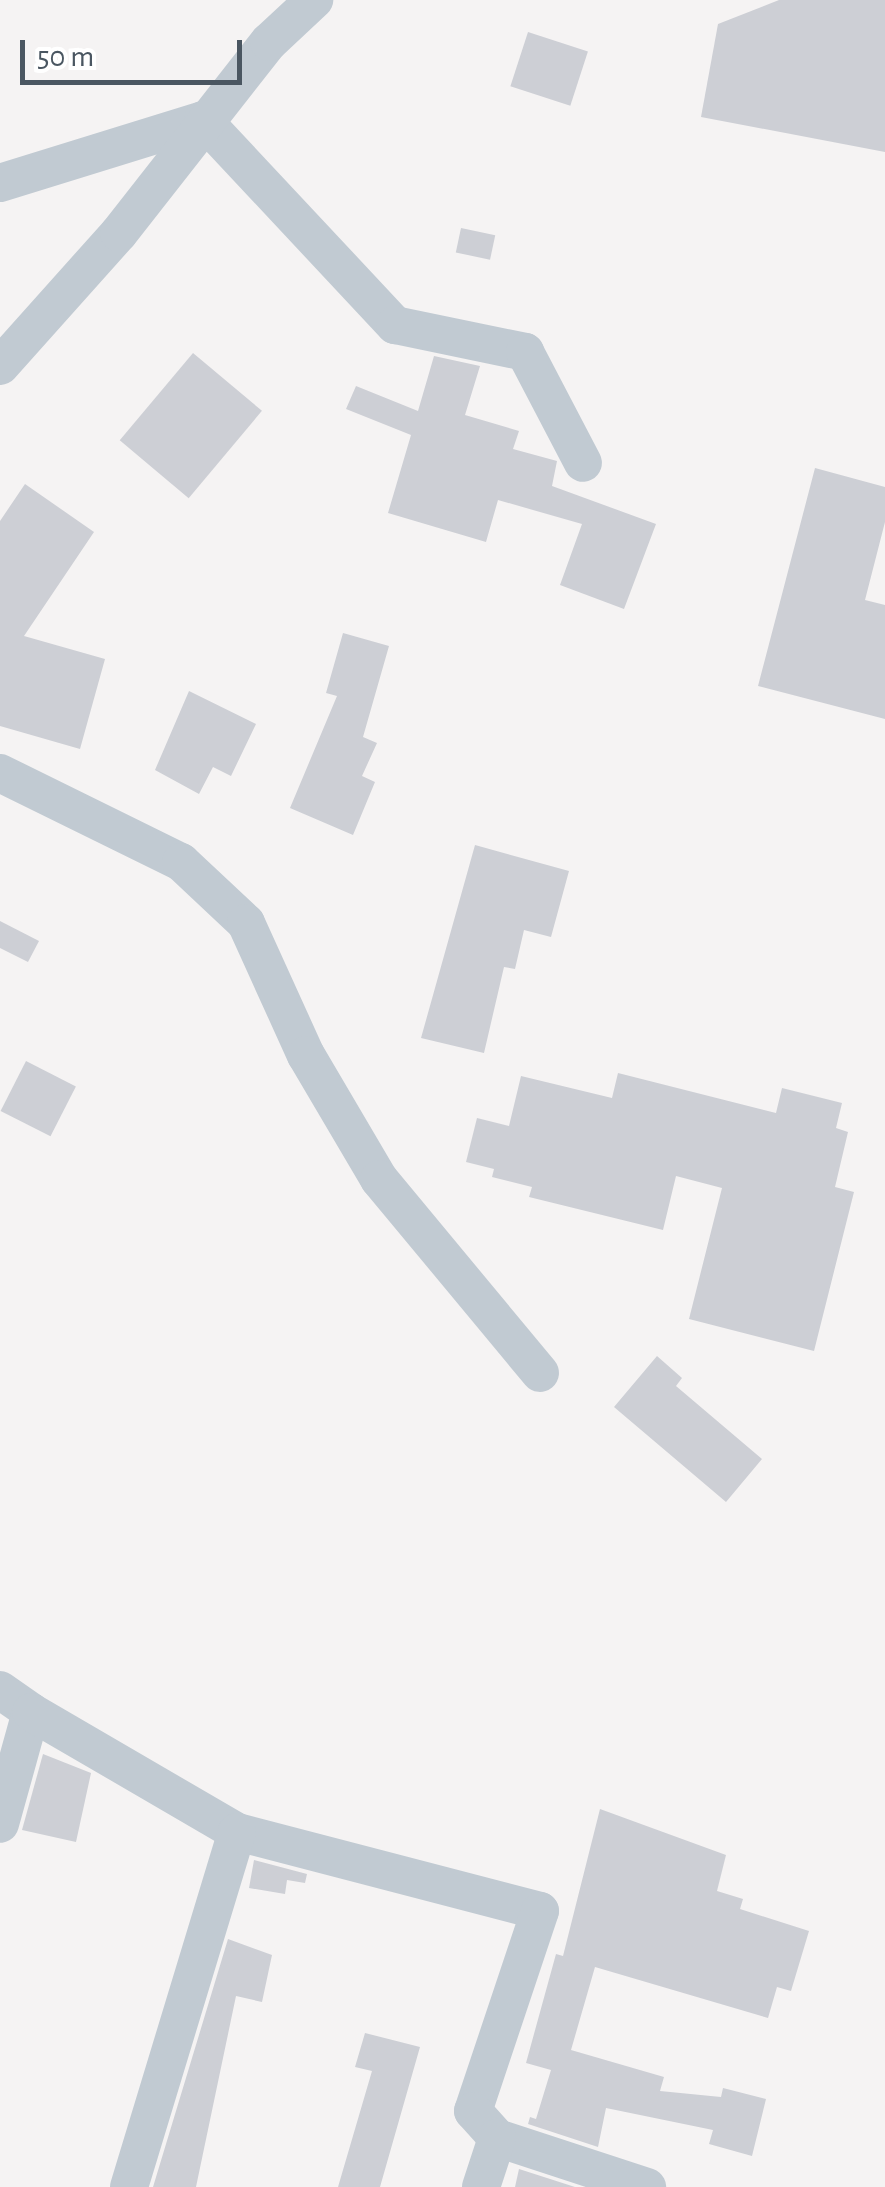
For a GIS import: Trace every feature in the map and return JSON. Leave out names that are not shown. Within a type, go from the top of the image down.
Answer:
[{"type":"street","points":[[0,366],[120,232],[204,120],[314,0]]},
{"type":"street","points":[[0,183],[204,120]]},
{"type":"street","points":[[204,120],[395,325],[525,352],[583,463]]},
{"type":"street","points":[[0,773],[181,862],[246,923],[306,1056],[379,1179],[540,1373]]},
{"type":"street","points":[[0,1690],[31,1712],[238,1832],[540,1911],[472,2112],[497,2138],[646,2187]]},
{"type":"street","points":[[0,1824],[31,1712]]},
{"type":"street","points":[[129,2187],[238,1832]]},
{"type":"street","points":[[482,2187],[497,2138]]},
{"type":"building","points":[[779,0],[885,0],[885,152],[701,117],[718,24]]},
{"type":"building","points":[[528,32],[588,51],[570,106],[510,86]]},
{"type":"building","points":[[461,228],[495,235],[490,260],[456,252]]},
{"type":"building","points":[[193,353],[262,411],[189,498],[120,440]]},
{"type":"building","points":[[434,356],[480,366],[465,415],[519,431],[513,449],[557,461],[552,486],[656,524],[624,609],[560,585],[582,524],[498,500],[486,542],[388,513],[411,435],[346,409],[356,386],[418,411]]},
{"type":"building","points":[[815,468],[885,487],[885,522],[865,600],[885,605],[885,719],[758,686]]},
{"type":"building","points":[[25,484],[94,532],[24,636],[105,659],[80,749],[0,726],[0,521]]},
{"type":"building","points":[[343,633],[389,646],[363,737],[377,743],[362,776],[375,782],[353,835],[290,808],[337,696],[326,693]]},
{"type":"building","points":[[189,691],[256,724],[231,776],[213,767],[199,794],[155,770]]},
{"type":"building","points":[[475,845],[569,871],[551,937],[524,930],[515,969],[504,967],[484,1053],[421,1038]]},
{"type":"building","points":[[0,921],[39,941],[28,962],[0,948]]},
{"type":"building","points":[[26,1061],[76,1086],[50,1136],[1,1111]]},
{"type":"building","points":[[618,1073],[776,1113],[782,1088],[842,1103],[836,1128],[848,1132],[835,1187],[854,1192],[814,1351],[689,1319],[722,1188],[676,1176],[663,1230],[529,1197],[532,1187],[492,1177],[494,1169],[466,1162],[477,1118],[509,1126],[521,1076],[612,1098]]},
{"type":"building","points":[[657,1356],[682,1378],[676,1386],[762,1459],[726,1502],[614,1407]]},
{"type":"building","points":[[43,1754],[91,1773],[76,1842],[22,1830]]},
{"type":"building","points":[[600,1809],[726,1855],[717,1891],[743,1899],[740,1909],[809,1931],[791,1991],[777,1987],[768,2018],[595,1967],[571,2050],[664,2077],[660,2091],[721,2097],[723,2088],[766,2099],[752,2156],[709,2144],[713,2130],[606,2108],[598,2147],[528,2124],[530,2117],[536,2119],[551,2070],[526,2063],[556,1954],[563,1956]]},
{"type":"building","points":[[254,1860],[307,1874],[305,1883],[287,1880],[285,1894],[249,1888]]},
{"type":"building","points":[[228,1939],[272,1955],[262,2002],[236,1996],[196,2187],[153,2187]]},
{"type":"building","points":[[365,2033],[420,2047],[380,2187],[338,2187],[372,2071],[355,2067]]},
{"type":"building","points":[[519,2169],[575,2187],[515,2187]]}]
